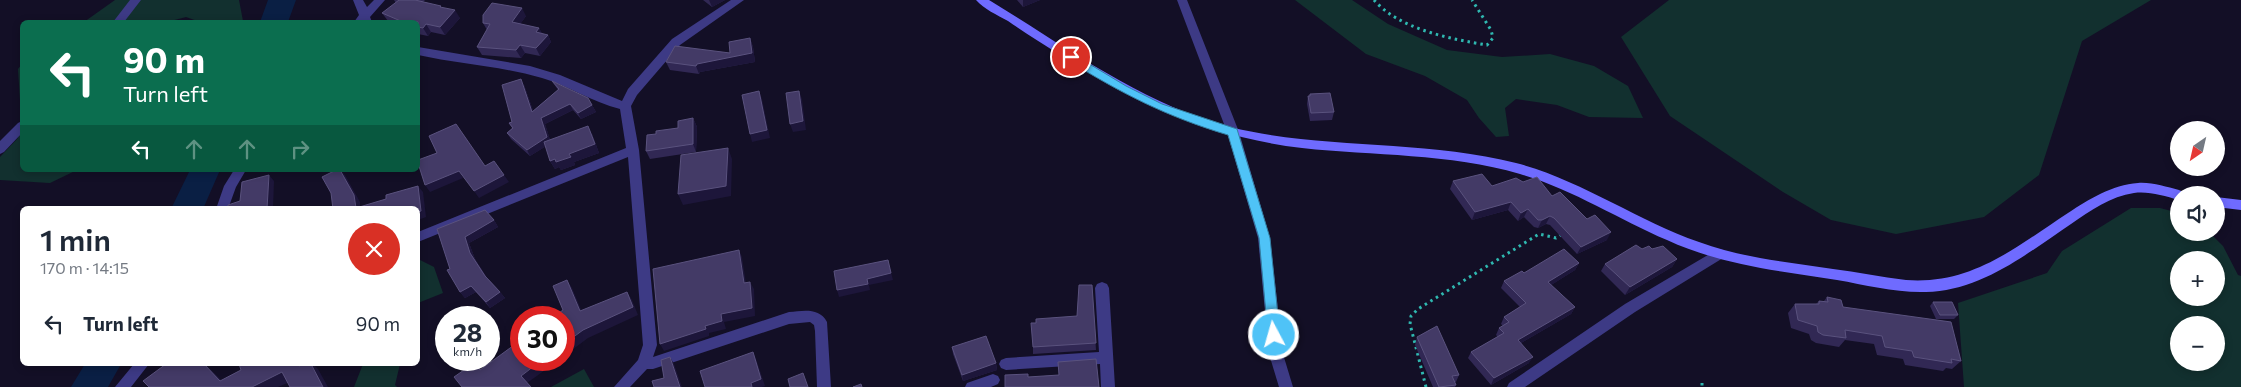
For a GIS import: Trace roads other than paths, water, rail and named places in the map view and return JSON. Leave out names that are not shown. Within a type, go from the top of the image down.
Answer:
[{"type":"street","points":[[120,20],[136,0]]},
{"type":"street","points":[[358,0],[363,20]]},
{"type":"street","points":[[363,20],[380,0]]},
{"type":"street","points":[[621,387],[644,363],[650,345],[633,150],[625,106],[632,92],[676,42],[739,0]]},
{"type":"street","points":[[981,0],[1122,88],[1191,120],[1233,132],[1331,145],[1469,156],[1520,169],[1565,185],[1643,224],[1718,254],[1775,266],[1893,284],[1930,287],[1962,282],[1998,263],[2090,205],[2122,190],[2140,187],[2170,193]]},
{"type":"street","points":[[1182,0],[1233,132],[1264,238],[1276,354],[1286,387]]},
{"type":"street","points":[[420,51],[540,73],[596,98],[625,106]]},
{"type":"street","points":[[0,150],[20,128]]},
{"type":"street","points":[[420,236],[598,166],[633,150]]},
{"type":"street","points":[[223,206],[230,186],[239,172]]},
{"type":"street","points":[[2225,203],[2241,205]]},
{"type":"street","points":[[1514,387],[1630,308],[1718,254]]},
{"type":"street","points":[[1102,288],[1108,387]]},
{"type":"street","points":[[644,363],[653,363],[789,318],[812,316],[820,322],[822,331],[824,387]]},
{"type":"street","points":[[1006,364],[1106,358]]},
{"type":"street","points":[[122,387],[140,366]]},
{"type":"street","points":[[972,387],[993,380]]},
{"type":"waterway","points":[[275,20],[282,0]]},
{"type":"waterway","points":[[188,206],[204,172]]},
{"type":"waterway","points":[[89,387],[103,366]]}]
